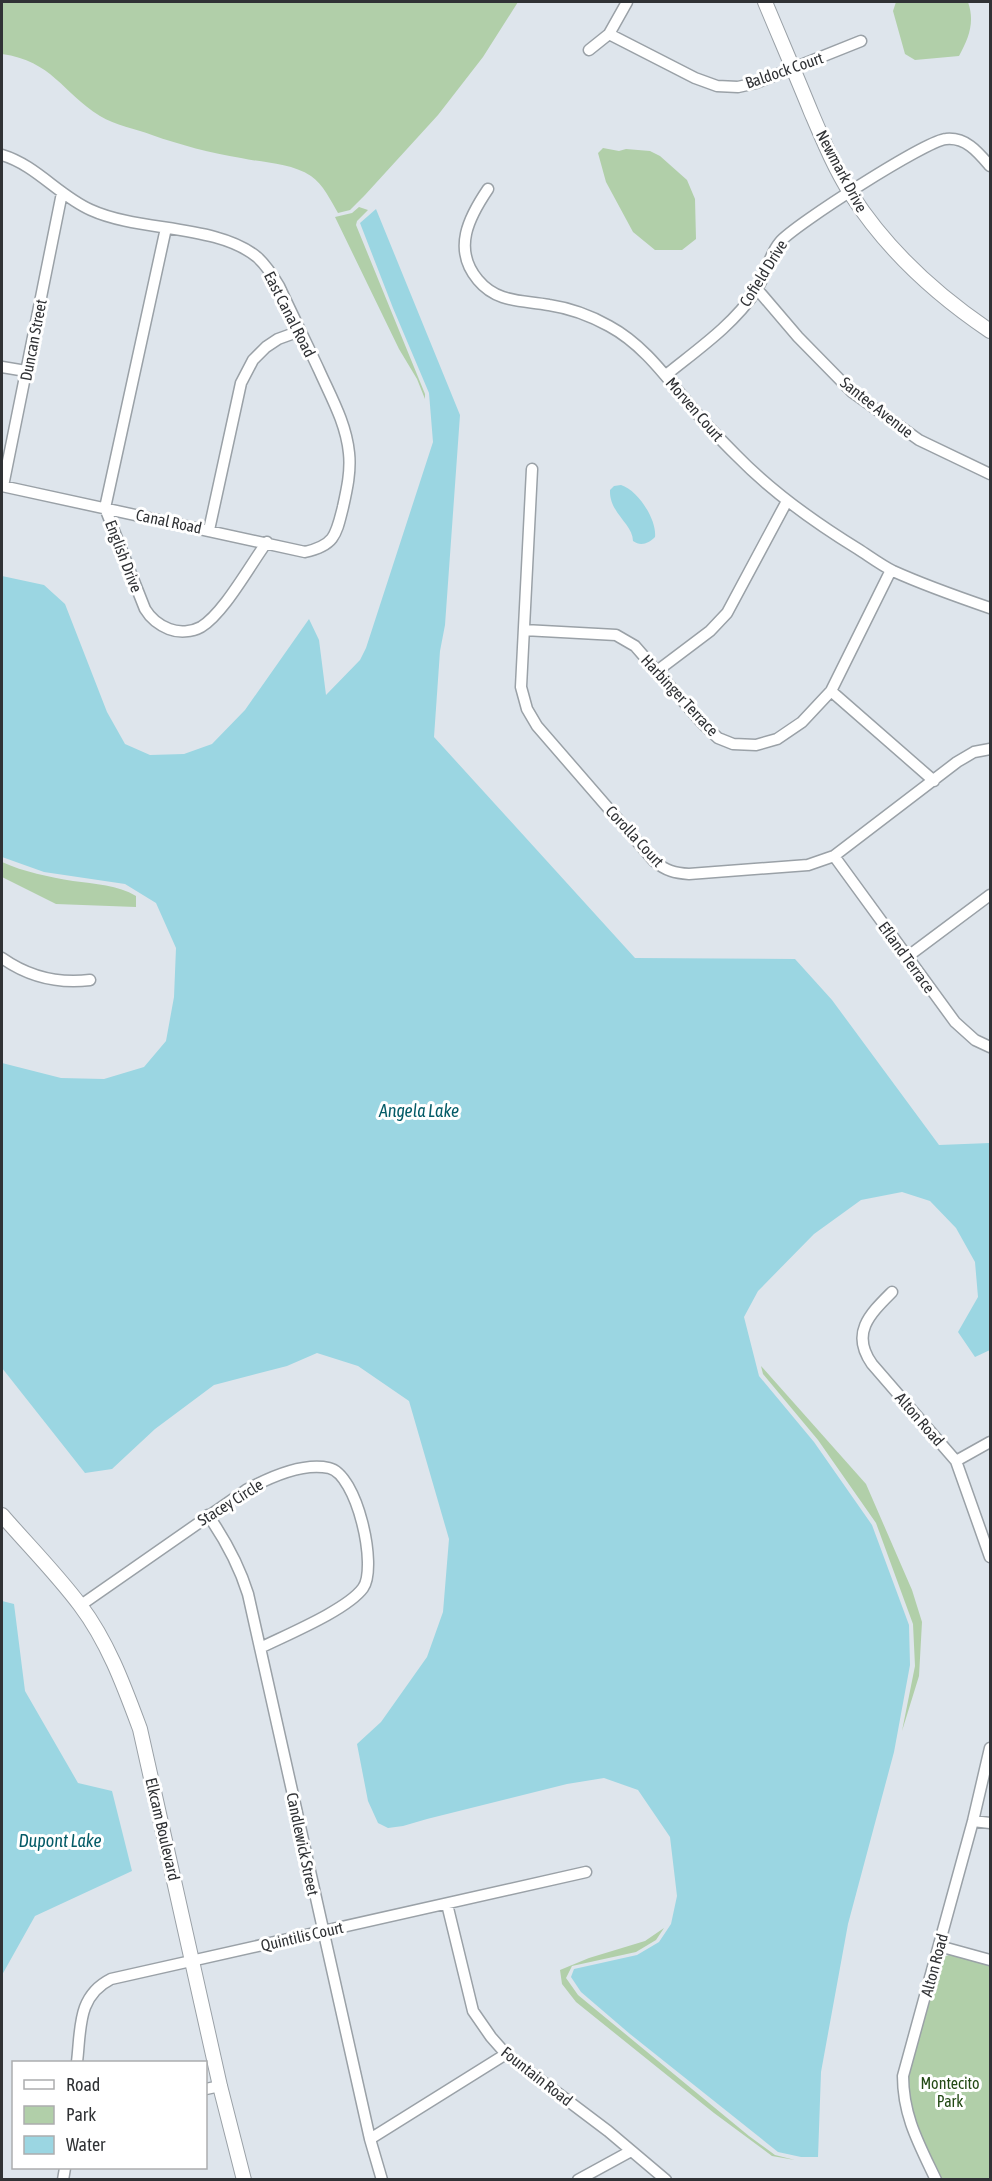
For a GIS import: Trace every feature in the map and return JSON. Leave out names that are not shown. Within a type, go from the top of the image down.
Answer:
[{"type":"street","points":[[589,50],[609,34],[627,2]]},
{"type":"street","name":"Newmark Drive","points":[[765,2],[827,149],[850,192],[868,219],[910,269],[955,308],[990,331]]},
{"type":"street","name":"Baldock Court","points":[[609,34],[696,78],[717,86],[738,87],[793,70],[861,41]]},
{"type":"street","name":"Cofield Drive","points":[[666,375],[729,324],[758,289],[779,242],[850,192],[926,146],[945,139],[962,141],[976,149],[990,166]]},
{"type":"street","name":"East Canal Road","points":[[2,155],[28,167],[75,203],[94,212],[232,242],[256,257],[268,269],[279,286],[339,414],[349,451],[348,488],[337,533],[332,540],[320,548],[305,552],[267,542]]},
{"type":"street","name":"Morven Court","points":[[488,189],[467,224],[465,245],[467,259],[477,279],[492,293],[507,300],[551,305],[588,316],[634,342],[730,449],[787,501],[834,535],[891,570],[990,608]]},
{"type":"street","name":"Duncan Street","points":[[2,486],[63,193]]},
{"type":"street","name":"English Drive","points":[[165,228],[105,508],[145,609],[149,616],[162,627],[173,631],[183,632],[199,628],[214,616],[267,542]]},
{"type":"street","name":"Santee Avenue","points":[[758,289],[798,337],[852,392],[919,440],[990,474]]},
{"type":"street","points":[[209,530],[241,383],[253,360],[266,347],[278,339],[300,331]]},
{"type":"street","points":[[2,367],[26,372]]},
{"type":"street","name":"Corolla Court","points":[[532,469],[521,687],[527,709],[537,726],[662,868],[673,873],[689,874],[808,865],[834,856],[957,762],[974,752],[990,749]]},
{"type":"street","name":"Canal Road","points":[[2,486],[267,542]]},
{"type":"street","points":[[657,671],[710,631],[727,613],[787,501]]},
{"type":"street","name":"Harbinger Terrace","points":[[524,630],[616,635],[635,646],[702,723],[718,738],[733,744],[756,746],[777,739],[802,722],[831,691],[891,570]]},
{"type":"street","points":[[831,691],[934,781]]},
{"type":"street","name":"Efland Terrace","points":[[834,856],[956,1022],[975,1040],[990,1047]]},
{"type":"street","points":[[907,957],[990,895]]},
{"type":"street","points":[[2,958],[18,969],[44,979],[70,982],[90,980]]},
{"type":"street","name":"Alton Road","points":[[892,1292],[872,1312],[866,1322],[863,1335],[865,1351],[872,1364],[956,1461],[990,1557]]},
{"type":"street","points":[[956,1461],[990,1442]]},
{"type":"street","name":"Stacey Circle","points":[[81,1605],[208,1515],[254,1486],[297,1469],[330,1468],[344,1478],[355,1497],[368,1554],[368,1574],[364,1587],[348,1603],[260,1648]]},
{"type":"street","name":"Elkcam Boulevard","points":[[2,1515],[81,1605],[110,1653],[140,1729],[194,1960],[220,2086],[244,2180]]},
{"type":"street","name":"Candlewick Street","points":[[208,1515],[226,1540],[240,1568],[248,1594],[322,1931],[370,2139],[382,2180]]},
{"type":"street","name":"Alton Road","points":[[936,2180],[910,2125],[903,2097],[903,2076],[973,1821],[990,1748]]},
{"type":"street","points":[[973,1821],[990,1823]]},
{"type":"street","name":"Quintilis Court","points":[[77,2061],[82,2013],[87,2000],[100,1984],[111,1979],[586,1872]]},
{"type":"street","name":"Fountain Road","points":[[447,1904],[473,2011],[491,2037],[506,2054],[666,2180]]},
{"type":"street","points":[[939,1947],[990,1959]]},
{"type":"street","points":[[370,2139],[506,2054]]},
{"type":"street","points":[[207,2089],[220,2086]]},
{"type":"street","points":[[578,2180],[631,2151]]},
{"type":"green space","points":[[2,2],[518,2],[483,57],[438,115],[350,210],[338,213],[319,183],[303,172],[286,166],[218,154],[185,145],[100,116],[45,70],[33,63],[2,54]]},
{"type":"green space","points":[[896,2],[968,2],[971,16],[970,30],[959,56],[915,60],[905,54],[893,11]]},
{"type":"green space","points":[[603,148],[619,151],[626,149],[650,151],[660,156],[687,180],[695,199],[696,239],[682,250],[655,250],[633,232],[606,182],[598,153]]},
{"type":"green space","points":[[359,207],[368,210],[356,225],[425,394],[425,399],[335,217],[352,213]]},
{"type":"green space","points":[[2,862],[46,876],[122,889],[136,896],[136,907],[56,904],[2,877]]},
{"type":"green space","points":[[761,1366],[866,1484],[912,1590],[922,1622],[919,1676],[902,1731],[915,1666],[913,1624],[876,1523],[818,1440],[763,1374]]},
{"type":"green space","points":[[664,1928],[656,1940],[636,1952],[572,1966],[566,1978],[578,1995],[749,2136],[775,2155],[795,2160],[772,2156],[714,2113],[576,2002],[562,1984],[560,1970],[589,1958],[645,1941]]},
{"type":"green space","name":"Montecito Park","points":[[951,1954],[990,1964],[990,2179],[942,2179],[918,2128],[909,2101],[909,2074],[938,1965],[942,1958]]},
{"type":"water","name":"Angela Lake","points":[[376,209],[460,415],[445,625],[440,651],[434,737],[635,958],[795,959],[832,1000],[939,1145],[990,1143],[990,1350],[975,1357],[958,1332],[978,1297],[975,1262],[956,1228],[930,1201],[902,1192],[861,1200],[814,1234],[758,1291],[744,1317],[759,1376],[814,1442],[872,1525],[909,1625],[910,1665],[894,1752],[848,1924],[821,2072],[818,2157],[801,2157],[778,2152],[630,2034],[581,1992],[571,1977],[574,1969],[637,1955],[659,1942],[671,1924],[677,1896],[670,1837],[638,1790],[604,1778],[567,1784],[403,1826],[388,1828],[378,1823],[368,1801],[357,1744],[381,1722],[427,1657],[443,1612],[449,1539],[409,1401],[358,1366],[317,1353],[287,1366],[214,1385],[155,1429],[112,1469],[85,1473],[2,1368],[2,1063],[61,1078],[104,1079],[144,1067],[166,1041],[174,997],[176,948],[156,903],[125,884],[44,872],[2,857],[2,576],[44,585],[65,604],[107,712],[125,744],[150,755],[184,754],[212,744],[245,710],[309,619],[319,640],[326,695],[360,660],[366,648],[433,442],[429,393],[360,223]]},
{"type":"water","points":[[621,485],[640,499],[650,514],[655,537],[648,542],[639,544],[633,541],[629,529],[613,505],[610,490],[614,486]]},
{"type":"water","name":"Dupont Lake","points":[[2,1601],[14,1604],[25,1691],[78,1783],[112,1791],[132,1871],[35,1916],[2,1975]]}]
